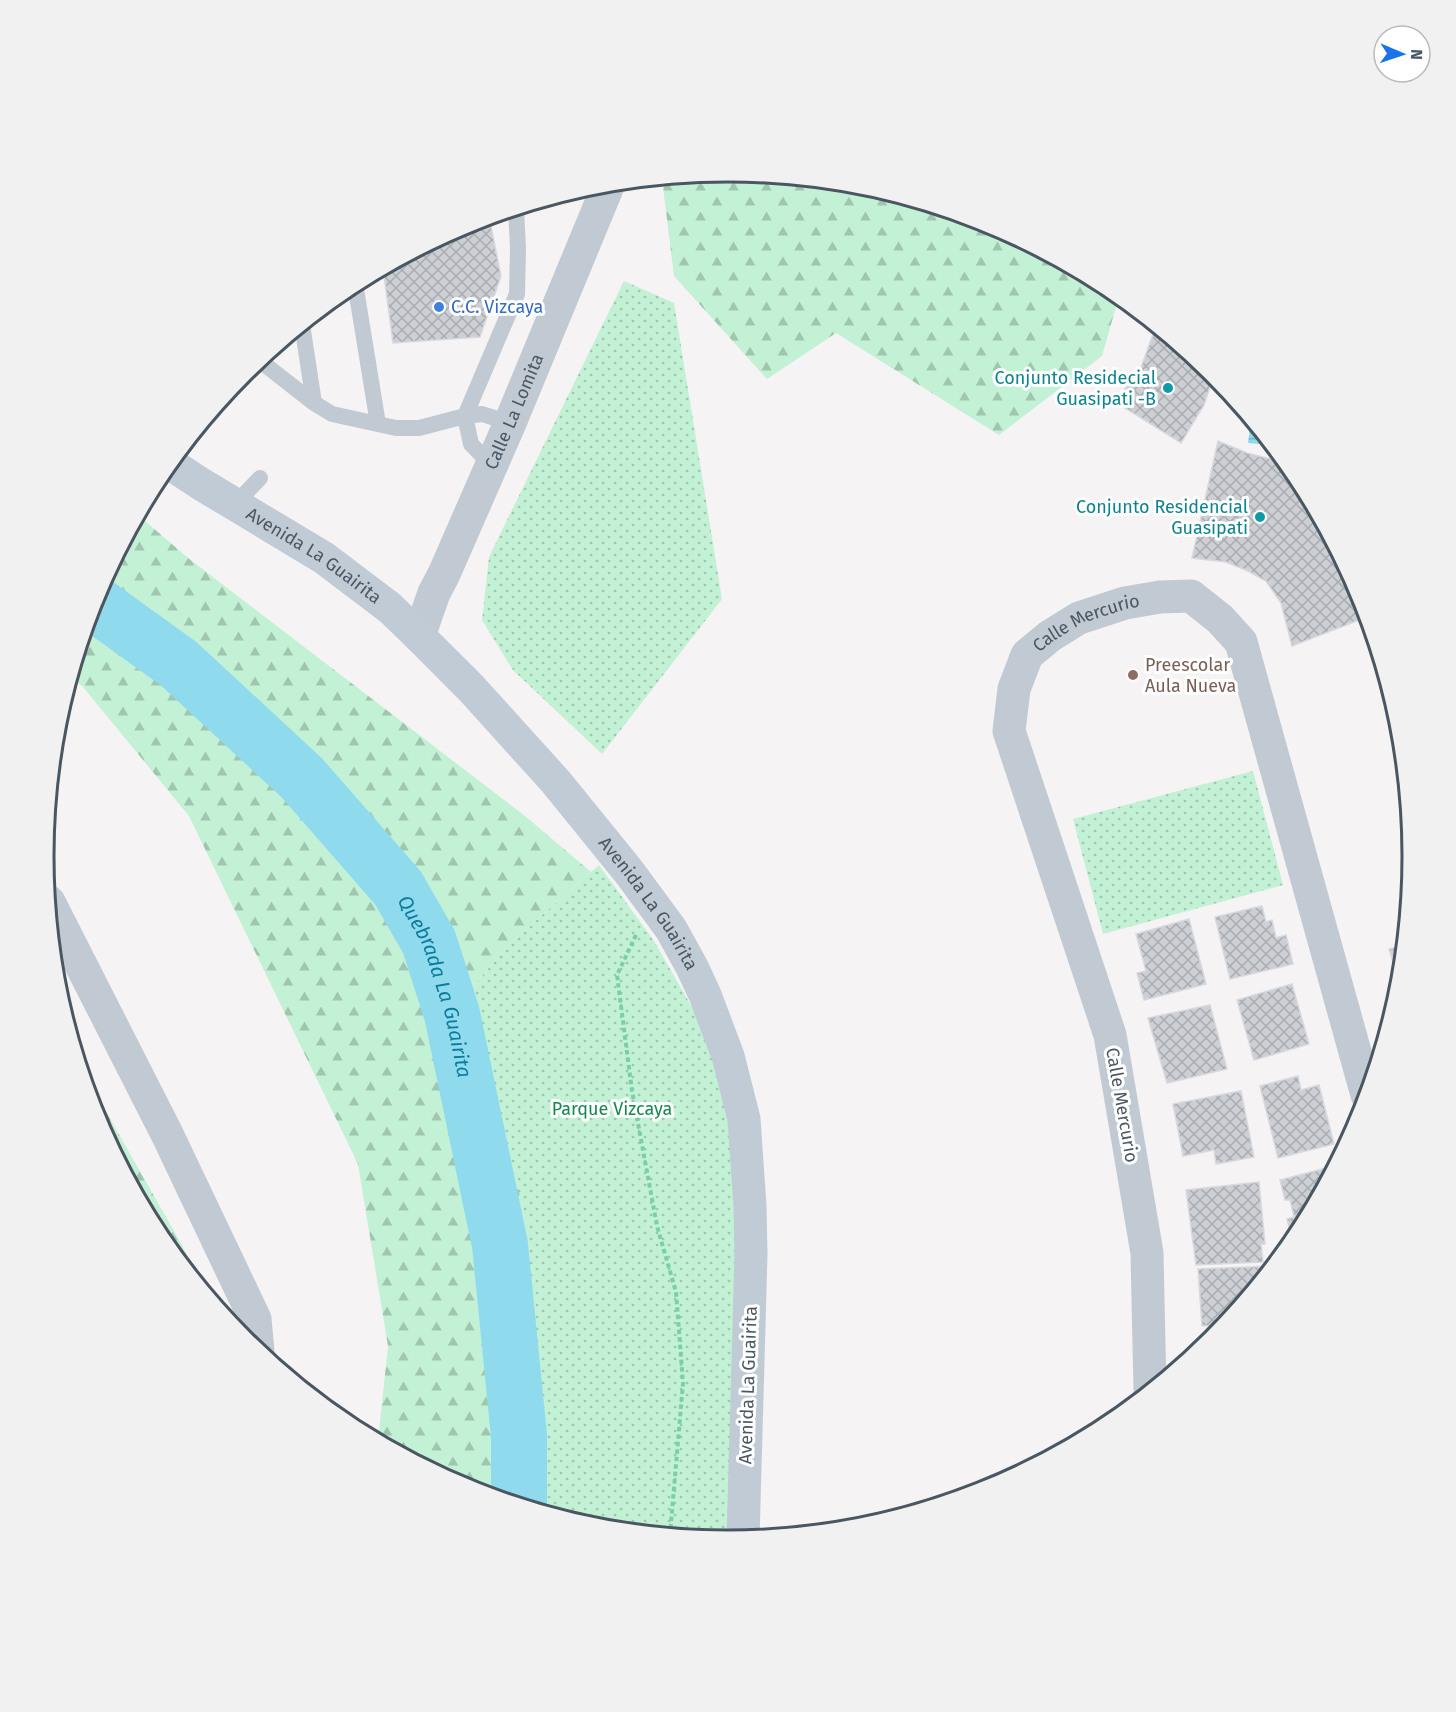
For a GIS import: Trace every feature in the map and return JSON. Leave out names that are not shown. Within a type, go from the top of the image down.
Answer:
[{"type":"street","name":"Calle La Lomita","points":[[419,636],[434,592],[510,423],[605,194]]},
{"type":"street","name":"Avenida La Guairita","points":[[177,468],[324,558],[390,608],[419,636],[471,688],[556,782],[629,872],[671,929],[692,967],[728,1056],[744,1119],[751,1254],[743,1530]]},
{"type":"street","name":"Calle Mercurio","points":[[1150,1381],[1147,1253],[1110,1035],[1009,731],[1014,689],[1027,655],[1050,636],[1078,618],[1125,603],[1160,597],[1191,596],[1220,619],[1241,642],[1363,1081]]},
{"type":"street","points":[[57,918],[167,1134],[255,1319],[257,1338]]},
{"type":"lane","points":[[491,465],[471,444],[465,416],[517,294],[516,216]]},
{"type":"lane","points":[[357,294],[378,424]]},
{"type":"lane","points":[[303,333],[314,403]]},
{"type":"lane","points":[[266,365],[314,403],[332,414],[396,428],[419,428],[482,414],[510,423]]},
{"type":"lane","points":[[235,504],[260,478]]},
{"type":"path","points":[[643,937],[639,928],[617,975],[632,1091],[657,1226],[676,1292],[683,1383],[671,1527]]},
{"type":"green space","points":[[728,182],[772,183],[816,188],[902,205],[986,233],[1065,272],[1116,306],[1102,356],[999,435],[836,333],[767,379],[674,276],[663,187],[684,183]]},
{"type":"green space","points":[[624,281],[674,303],[722,599],[602,754],[513,670],[482,620],[489,557]]},
{"type":"green space","points":[[144,520],[188,558],[525,816],[591,872],[507,946],[467,994],[527,1223],[543,1490],[540,1503],[470,1479],[379,1432],[388,1346],[358,1164],[189,816],[77,682],[90,639],[105,598]]},
{"type":"green space","points":[[1253,771],[1283,885],[1103,934],[1073,819]]},
{"type":"green space","name":"Parque Vizcaya","points":[[599,865],[654,941],[693,1009],[716,1064],[727,1107],[738,1202],[728,1530],[684,1529],[640,1524],[597,1517],[540,1503],[543,1490],[467,994],[507,946]]},
{"type":"green space","points":[[101,1102],[188,1259],[144,1193]]},
{"type":"water","points":[[1250,430],[1262,444],[1248,443]]},
{"type":"building","name":"C.C. Vizcaya","points":[[491,226],[501,276],[480,337],[393,343],[384,276],[470,233]]},
{"type":"building","name":"Conjunto Residecial Guasipati -B","points":[[1153,334],[1211,385],[1204,405],[1181,443],[1114,401],[1139,373]]},
{"type":"building","name":"Conjunto Residencial Guasipati","points":[[1218,441],[1247,453],[1272,459],[1312,519],[1351,598],[1359,620],[1292,646],[1281,603],[1266,581],[1226,562],[1192,558]]},
{"type":"building","points":[[1262,906],[1266,922],[1272,920],[1276,938],[1286,935],[1293,964],[1230,979],[1215,917]]},
{"type":"building","points":[[1189,919],[1206,984],[1144,1000],[1137,973],[1146,971],[1136,934]]},
{"type":"building","points":[[1395,947],[1393,962],[1389,949]]},
{"type":"building","points":[[1292,984],[1309,1044],[1254,1060],[1237,1000]]},
{"type":"building","points":[[1210,1005],[1227,1069],[1167,1083],[1148,1018]]},
{"type":"building","points":[[1298,1076],[1301,1090],[1319,1085],[1334,1144],[1278,1158],[1260,1086]]},
{"type":"building","points":[[1241,1091],[1254,1157],[1216,1164],[1214,1150],[1183,1156],[1173,1104]]},
{"type":"building","points":[[1325,1168],[1289,1228],[1287,1219],[1294,1217],[1290,1200],[1285,1200],[1280,1180]]},
{"type":"building","points":[[1259,1182],[1265,1244],[1261,1244],[1263,1262],[1196,1265],[1186,1190]]},
{"type":"building","points":[[1263,1266],[1212,1326],[1202,1326],[1198,1269]]},
{"type":"waterway","name":"Quebrada La Guairita","points":[[101,608],[179,664],[302,778],[398,888],[429,942],[452,1014],[500,1245],[519,1436],[519,1496]]},
{"type":"place","name":"C.C. Vizcaya","points":[[439,307]]},
{"type":"place","name":"Conjunto Residecial Guasipati -B","points":[[1168,388]]},
{"type":"place","name":"Conjunto Residencial Guasipati","points":[[1260,517]]},
{"type":"place","name":"Preescolar Aula Nueva","points":[[1133,675]]}]
